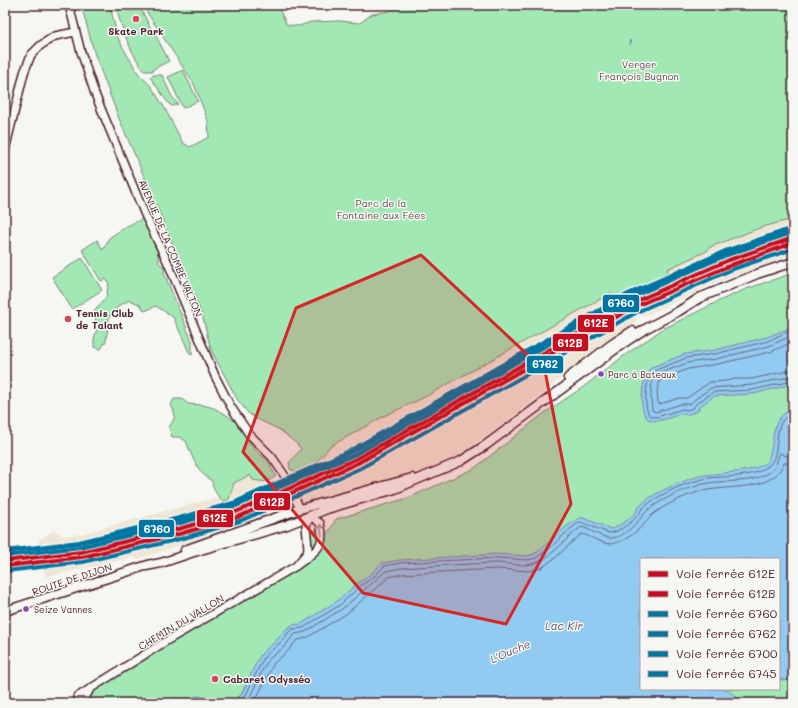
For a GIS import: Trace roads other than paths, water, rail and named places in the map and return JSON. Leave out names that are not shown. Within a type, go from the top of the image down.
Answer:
[{"type":"main road","points":[[558,390],[563,382],[604,350],[632,331],[701,297],[750,277],[793,262]]},
{"type":"main road","points":[[310,516],[327,509],[395,489],[461,461],[473,454],[558,390],[572,382],[635,335],[701,297]]},
{"type":"main road","points":[[572,382],[576,375],[598,358],[604,350]]},
{"type":"main road","points":[[300,509],[430,474]]},
{"type":"main road","points":[[310,516],[317,509],[335,500]]},
{"type":"main road","points":[[300,509],[310,516]]},
{"type":"main road","name":"ROUTE DE DIJON","points":[[216,546],[239,534],[285,519],[295,514],[300,509]]},
{"type":"main road","name":"ROUTE DE DIJON","points":[[5,611],[146,566],[200,544],[300,509]]},
{"type":"main road","name":"ROUTE DE DIJON","points":[[146,566],[162,563],[287,525],[310,516]]},
{"type":"street","name":"AVENUE DE LA COMBE VALTON","points":[[69,5],[75,32],[95,94],[145,215],[168,263],[215,376],[231,407],[249,434],[272,457],[289,482]]},
{"type":"street","points":[[5,150],[27,64],[32,55],[41,45],[55,36],[75,32]]},
{"type":"street","points":[[293,494],[300,509]]},
{"type":"street","name":"CHEMIN DU VALLON","points":[[77,696],[168,640],[296,566],[318,548],[322,542],[320,523],[310,516],[306,526],[307,553],[296,566]]},
{"type":"street","points":[[82,703],[90,689]]},
{"type":"water","points":[[793,325],[793,384],[753,394],[714,396],[699,407],[698,411],[686,415],[683,413],[658,421],[650,420],[646,417],[642,404],[643,386],[648,371],[652,367],[685,354],[715,350],[767,337]]},
{"type":"water","name":"Lac Kir","points":[[793,409],[793,441],[788,442],[790,448],[793,447],[793,682],[780,679],[780,558],[640,558],[640,690],[727,690],[735,696],[739,703],[164,703],[174,698],[189,699],[197,696],[228,702],[234,700],[241,695],[262,653],[277,640],[285,630],[292,625],[301,624],[337,601],[382,563],[400,560],[497,554],[527,556],[534,554],[567,526],[579,518],[583,518],[611,529],[628,520],[649,498],[677,484],[699,476],[738,472],[757,468],[768,460],[775,427],[777,422],[786,412]]},
{"type":"tunnel","points":[[289,482],[293,494]]},
{"type":"rail line","name":"6700","points":[[5,551],[79,542],[179,518],[233,503],[351,450],[628,294],[725,251],[790,229]]},
{"type":"rail line","name":"6745","points":[[5,552],[79,543],[179,520],[232,504],[295,478],[351,452],[630,295],[728,251],[791,229]]},
{"type":"rail line","name":"6760","points":[[5,556],[80,547],[181,523],[234,507],[354,455],[630,298],[727,255],[791,233]]},
{"type":"rail line","name":"612E","points":[[5,561],[81,552],[182,528],[236,512],[356,459],[632,303],[729,260],[793,238]]},
{"type":"rail line","name":"612B","points":[[6,566],[82,557],[183,533],[238,517],[358,463],[634,307],[731,265],[793,243]]},
{"type":"rail line","name":"6762","points":[[6,571],[83,562],[184,538],[240,521],[361,468],[637,312],[733,269],[793,249]]},
{"type":"place","name":"Skate Park","points":[[136,19]]},
{"type":"place","name":"Tennis Club de Talant","points":[[68,319]]},
{"type":"place","name":"Parc à Bateaux","points":[[601,374]]},
{"type":"place","name":"Seize Vannes","points":[[26,609]]},
{"type":"place","name":"Cabaret Odysséo","points":[[215,679]]},
{"type":"park label","name":"Verger François Bugnon","points":[[639,70]]},
{"type":"park label","name":"Parc de la Fontaine aux Fées","points":[[381,208]]},
{"type":"water label","name":"L'Ouche","points":[[510,651]]}]
